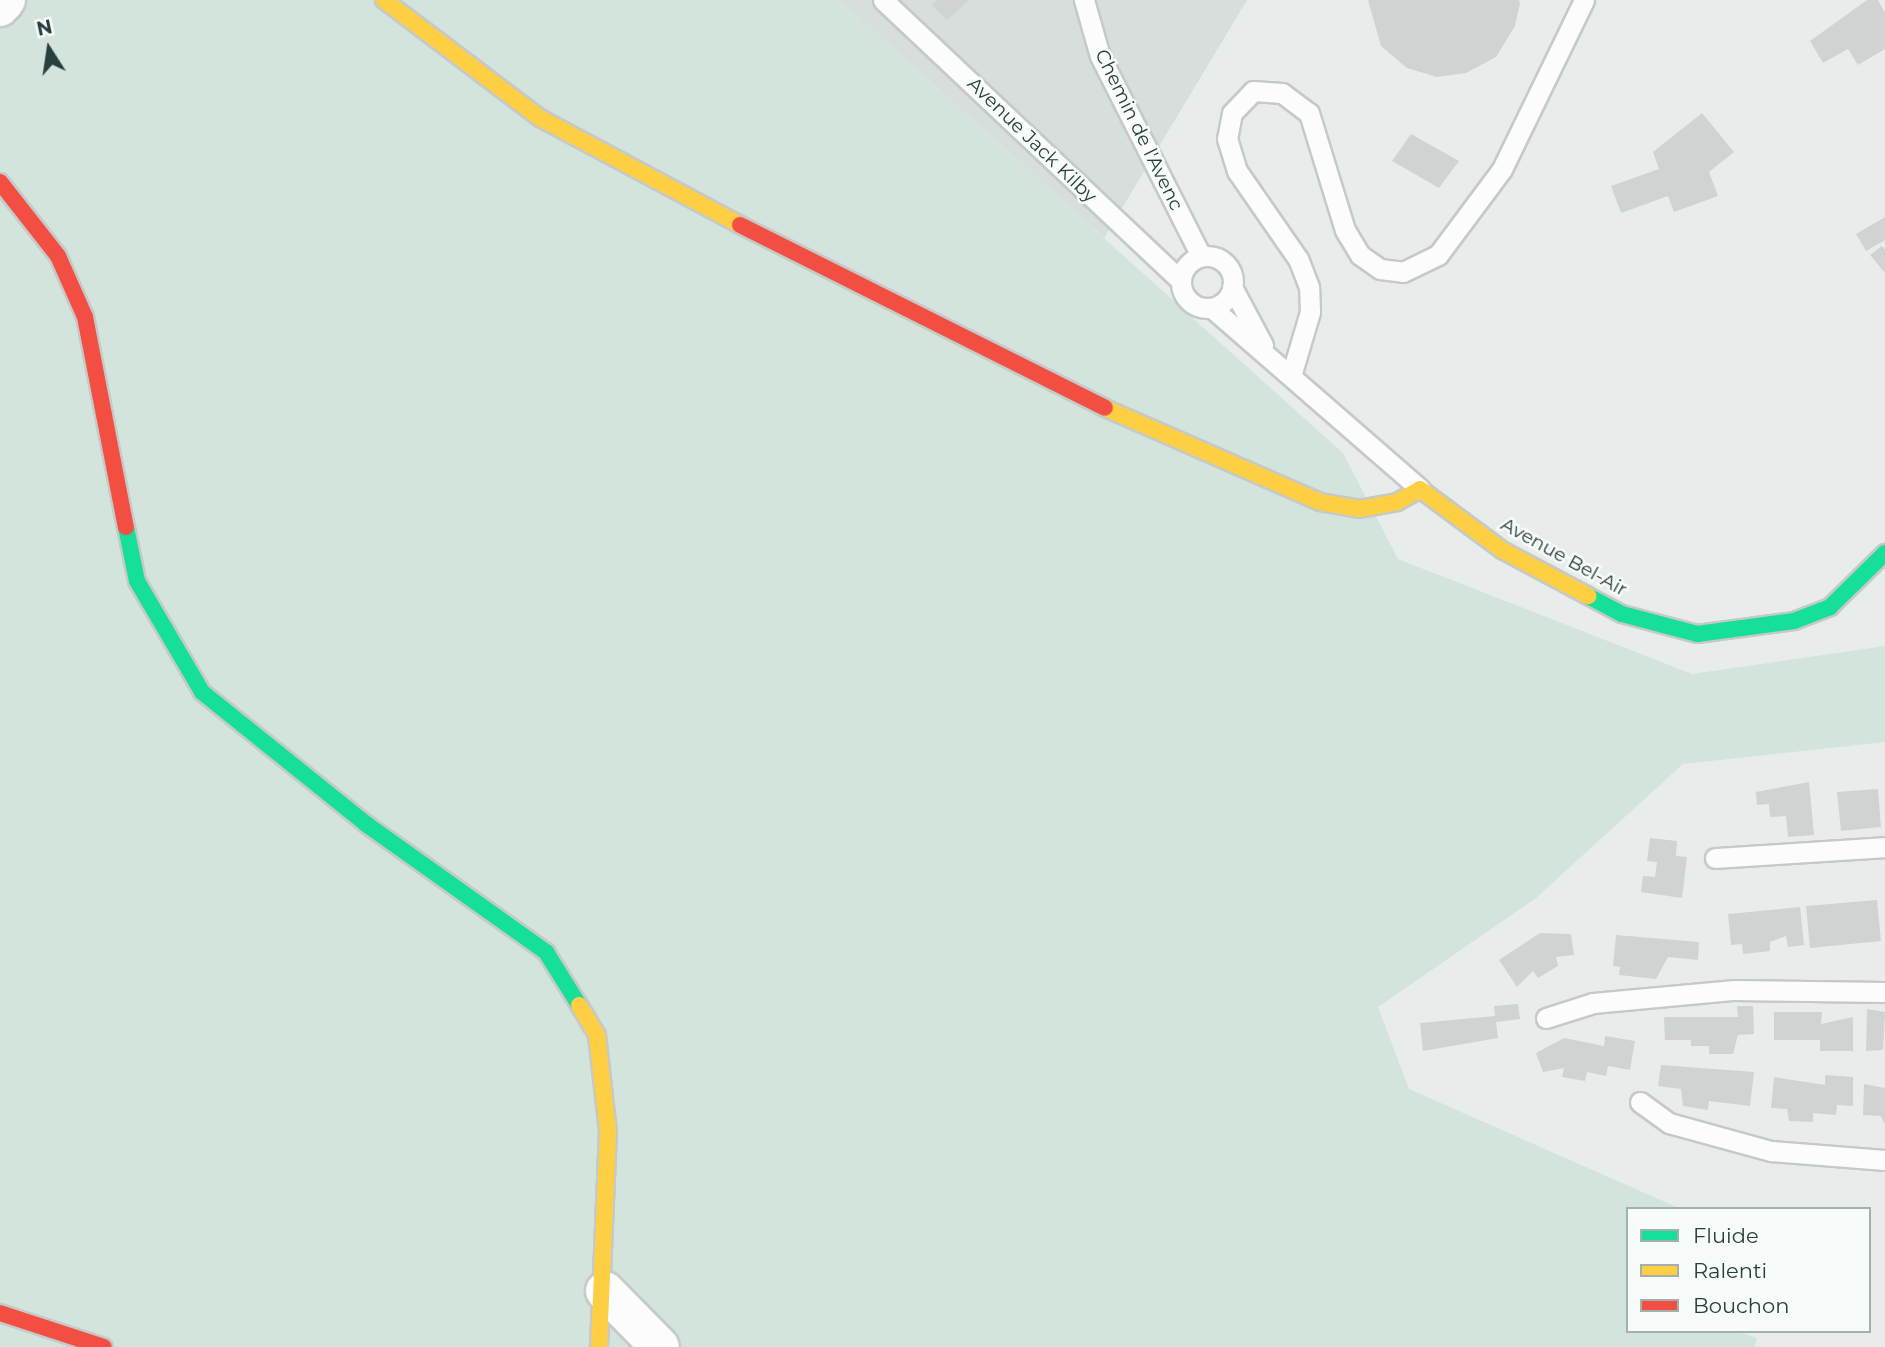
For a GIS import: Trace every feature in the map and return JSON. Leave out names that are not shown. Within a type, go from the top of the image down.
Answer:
[{"type":"street","points":[[0,7],[6,0]]},
{"type":"street","points":[[384,0],[540,118],[850,284],[1168,439],[1320,502],[1359,509],[1397,502],[1420,489]]},
{"type":"street","points":[[0,182],[58,256],[85,317],[137,581],[202,692],[366,824],[546,952],[597,1035],[608,1130],[606,1291],[599,1347]]},
{"type":"street","name":"Avenue Bel-Air","points":[[1420,489],[1502,550],[1572,589],[1622,614],[1697,634],[1746,631],[1830,607],[1885,553]]},
{"type":"street","points":[[606,1291],[660,1347]]},
{"type":"street","points":[[0,1313],[104,1347]]},
{"type":"lane","name":"Avenue Jack Kilby","points":[[884,0],[1180,280],[1189,302],[1212,308],[1420,489]]},
{"type":"lane","name":"Chemin de l'Avenc","points":[[1084,0],[1100,56],[1201,256]]},
{"type":"lane","points":[[1291,376],[1310,312],[1309,287],[1298,259],[1237,171],[1227,139],[1232,113],[1253,91],[1282,93],[1309,113],[1345,230],[1360,255],[1380,269],[1403,272],[1438,255],[1502,169],[1584,0]]},
{"type":"lane","name":"Avenue Jack Kilby","points":[[1201,256],[1226,264],[1232,287],[1269,355]]},
{"type":"lane","points":[[1180,280],[1201,256]]},
{"type":"lane","points":[[1212,308],[1232,287]]},
{"type":"lane","points":[[1715,858],[1885,847]]},
{"type":"lane","points":[[1546,1018],[1593,1003],[1734,990],[1885,992]]},
{"type":"lane","points":[[1640,1102],[1669,1123],[1771,1151],[1885,1160]]},
{"type":"shaded area","points":[[0,0],[839,0],[1343,453],[1398,559],[1692,674],[1885,646],[1885,742],[1683,764],[1536,898],[1378,1007],[1409,1089],[1676,1207],[1626,1207],[1626,1333],[1743,1333],[1757,1338],[1755,1347],[0,1347]]},
{"type":"shaded area","points":[[839,0],[1247,0],[1104,238]]},
{"type":"building","points":[[938,0],[969,0],[947,20],[932,5]]},
{"type":"building","points":[[1368,0],[1519,0],[1520,3],[1515,26],[1496,57],[1466,73],[1437,77],[1407,68],[1381,46]]},
{"type":"building","points":[[1867,0],[1878,0],[1885,13],[1885,49],[1858,65],[1848,49],[1823,63],[1810,41]]},
{"type":"building","points":[[1702,113],[1734,152],[1709,172],[1718,196],[1674,212],[1668,196],[1621,213],[1611,186],[1659,169],[1653,152]]},
{"type":"building","points":[[1411,134],[1459,161],[1439,188],[1392,161]]},
{"type":"building","points":[[1885,217],[1885,240],[1866,251],[1856,234]]},
{"type":"building","points":[[1882,246],[1885,250],[1885,273],[1870,255]]},
{"type":"building","points":[[1809,782],[1814,835],[1788,837],[1786,816],[1770,817],[1769,804],[1757,805],[1756,792]]},
{"type":"building","points":[[1878,789],[1881,827],[1841,831],[1837,792]]},
{"type":"building","points":[[1650,838],[1677,841],[1676,856],[1687,857],[1682,898],[1641,892],[1643,876],[1655,877],[1657,862],[1647,861]]},
{"type":"building","points":[[1877,900],[1881,941],[1810,948],[1806,906]]},
{"type":"building","points":[[1800,907],[1804,945],[1788,947],[1786,936],[1770,942],[1770,951],[1743,954],[1742,944],[1731,945],[1728,914]]},
{"type":"building","points":[[1540,933],[1571,934],[1574,955],[1556,957],[1558,966],[1538,978],[1533,971],[1517,987],[1499,960]]},
{"type":"building","points":[[1616,935],[1699,942],[1698,960],[1668,957],[1656,979],[1619,975],[1620,967],[1613,966]]},
{"type":"building","points":[[1518,1004],[1520,1019],[1496,1022],[1498,1038],[1423,1051],[1420,1023],[1495,1016],[1494,1006]]},
{"type":"building","points":[[1737,1006],[1753,1006],[1754,1034],[1738,1035],[1733,1054],[1709,1054],[1709,1046],[1691,1046],[1691,1040],[1665,1040],[1664,1017],[1738,1017]]},
{"type":"building","points":[[1867,1009],[1885,1012],[1883,1050],[1866,1051]]},
{"type":"building","points":[[1774,1012],[1822,1012],[1821,1024],[1853,1017],[1853,1051],[1820,1051],[1820,1040],[1774,1040]]},
{"type":"building","points":[[1605,1036],[1635,1041],[1630,1070],[1608,1066],[1606,1076],[1587,1072],[1585,1081],[1562,1077],[1564,1068],[1543,1072],[1536,1053],[1564,1038],[1604,1046]]},
{"type":"building","points":[[1661,1065],[1754,1072],[1750,1106],[1709,1101],[1708,1110],[1683,1106],[1681,1089],[1658,1086]]},
{"type":"building","points":[[1825,1075],[1853,1077],[1853,1106],[1837,1105],[1836,1115],[1813,1113],[1813,1122],[1789,1121],[1787,1109],[1771,1108],[1774,1077],[1825,1085]]},
{"type":"building","points":[[1864,1084],[1885,1088],[1885,1125],[1881,1116],[1863,1115]]},
{"type":"traffic: fast","points":[[126,527],[137,581],[202,692],[366,824],[546,952],[579,1005]]},
{"type":"traffic: fast","points":[[1588,596],[1622,614],[1697,634],[1794,621],[1830,607],[1885,553]]},
{"type":"traffic: slow","points":[[384,0],[540,118],[740,225]]},
{"type":"traffic: slow","points":[[1105,408],[1320,502],[1359,509],[1397,502],[1420,489],[1502,550],[1588,596]]},
{"type":"traffic: slow","points":[[579,1005],[597,1035],[608,1131],[599,1347]]},
{"type":"traffic: jam","points":[[0,182],[58,256],[85,317],[126,527]]},
{"type":"traffic: jam","points":[[740,225],[1105,408]]},
{"type":"traffic: jam","points":[[0,1313],[104,1347]]}]
